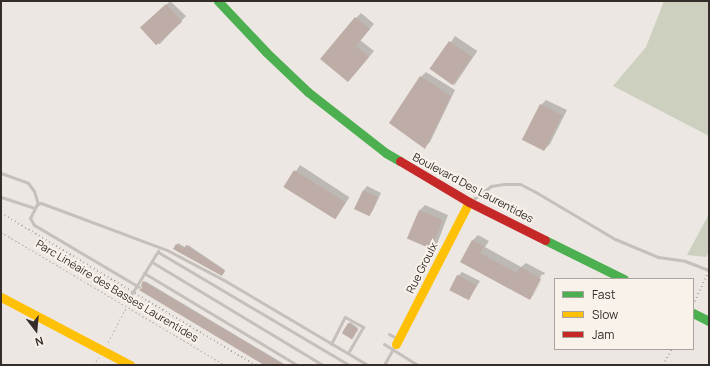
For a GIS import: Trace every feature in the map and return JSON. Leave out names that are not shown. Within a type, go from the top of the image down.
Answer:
[{"type":"main road","name":"Boulevard Des Laurentides","points":[[218,1],[283,69],[338,116],[406,166],[469,202],[622,278]]},
{"type":"main road","name":"Rue Groulx","points":[[396,344],[469,202]]},
{"type":"main road","points":[[1,297],[105,348],[130,365]]},
{"type":"main road","points":[[694,314],[706,320]]},
{"type":"lane","points":[[1,173],[28,183],[34,191],[38,204]]},
{"type":"lane","points":[[469,202],[491,186],[520,184],[615,239],[658,257],[685,261],[709,270]]},
{"type":"lane","points":[[1,197],[34,208]]},
{"type":"lane","points":[[38,204],[34,208],[30,218],[34,225],[138,286]]},
{"type":"lane","points":[[38,204],[160,247],[224,280],[368,365]]},
{"type":"lane","points":[[131,295],[138,286],[160,247]]},
{"type":"lane","points":[[158,252],[350,365]]},
{"type":"lane","points":[[152,262],[323,365]]},
{"type":"lane","points":[[144,273],[297,365]]},
{"type":"lane","points":[[331,344],[345,317],[363,327],[348,354]]},
{"type":"lane","points":[[389,334],[396,344],[418,365]]},
{"type":"lane","points":[[384,344],[396,344]]},
{"type":"lane","points":[[384,365],[396,344]]},
{"type":"path","name":"Parc Linéaire des Basses Laurentides","points":[[1,232],[225,365]]},
{"type":"path","points":[[94,365],[128,307]]},
{"type":"green space","points":[[664,1],[709,1],[709,136],[613,86],[646,47]]},
{"type":"green space","points":[[709,214],[709,251],[706,257],[687,255]]},
{"type":"building","points":[[166,4],[182,22],[156,45],[140,27]]},
{"type":"building","points":[[355,17],[370,29],[356,46],[369,57],[348,82],[320,59]]},
{"type":"building","points":[[449,41],[472,57],[452,85],[429,69]]},
{"type":"building","points":[[420,76],[451,96],[425,149],[389,123]]},
{"type":"building","points":[[540,104],[562,115],[544,151],[522,140]]},
{"type":"building","points":[[294,170],[346,202],[335,219],[283,187]]},
{"type":"building","points":[[363,190],[378,197],[370,216],[354,209]]},
{"type":"building","points":[[419,210],[443,220],[431,249],[407,239]]},
{"type":"building","points":[[472,240],[484,246],[480,253],[517,273],[520,267],[541,279],[530,300],[460,262]]},
{"type":"building","points":[[176,244],[184,249],[186,245],[225,271],[222,276],[173,249]]},
{"type":"building","points":[[457,275],[477,285],[469,300],[449,290]]},
{"type":"building","points":[[143,281],[284,365],[264,365],[139,290],[142,288],[141,285]]},
{"type":"building","points":[[348,323],[358,329],[352,339],[342,333]]},
{"type":"railway","points":[[1,213],[255,365]]},
{"type":"railway","points":[[694,303],[709,271]]},
{"type":"railway","points":[[663,365],[671,350]]},
{"type":"traffic: fast","points":[[218,1],[266,52],[308,92],[386,153],[400,161]]},
{"type":"traffic: fast","points":[[545,240],[622,278]]},
{"type":"traffic: fast","points":[[694,314],[709,321]]},
{"type":"traffic: slow","points":[[396,344],[469,202]]},
{"type":"traffic: slow","points":[[1,297],[130,365]]},
{"type":"traffic: jam","points":[[400,161],[469,202],[545,240]]}]
